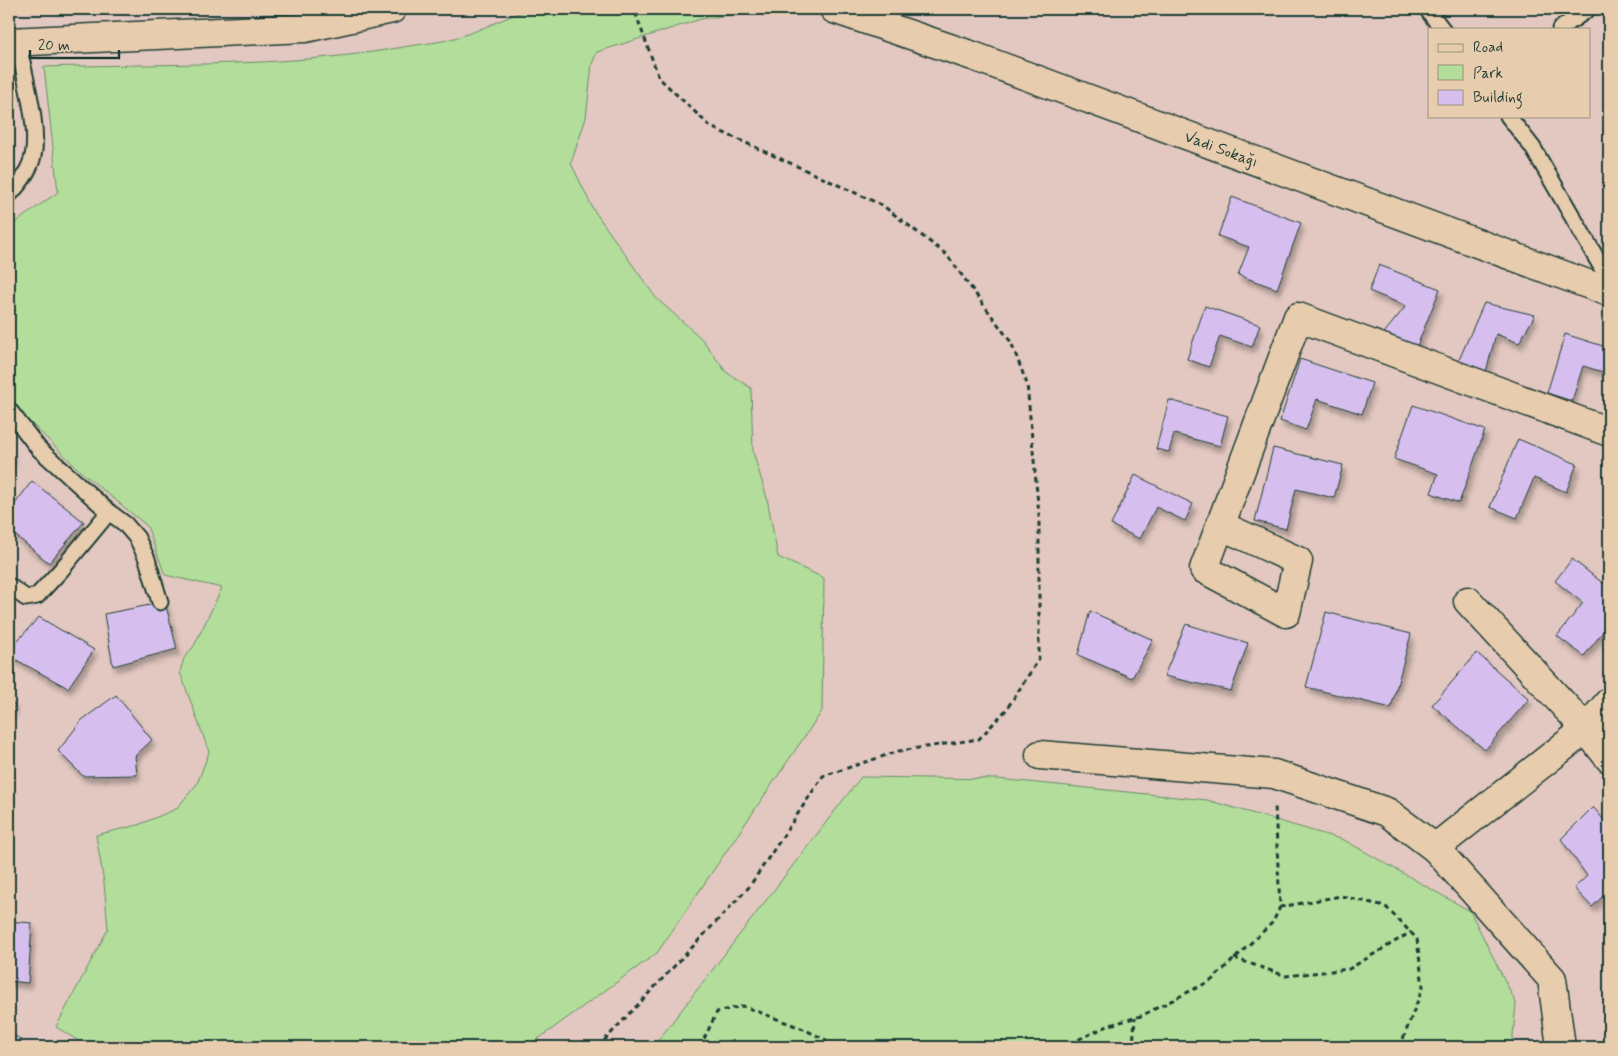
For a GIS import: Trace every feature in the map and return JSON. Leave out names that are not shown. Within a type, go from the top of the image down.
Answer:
[{"type":"street","points":[[13,42],[305,28],[392,9]]},
{"type":"street","name":"Vadi Sokağı","points":[[834,9],[982,59],[1609,292]]},
{"type":"street","points":[[1220,525],[1298,317],[1609,432]]},
{"type":"street","points":[[1468,601],[1586,730],[1609,758]]},
{"type":"street","points":[[1435,848],[1586,730],[1609,702]]},
{"type":"street","points":[[1040,755],[1274,774],[1387,812],[1435,848],[1552,979],[1561,1047]]},
{"type":"lane","points":[[1427,9],[1441,28]]},
{"type":"lane","points":[[1561,28],[1588,9]]},
{"type":"lane","points":[[9,195],[22,181],[33,156],[34,127],[13,42]]},
{"type":"lane","points":[[1510,118],[1533,148],[1609,280]]},
{"type":"lane","points":[[9,410],[39,449],[109,512],[126,524],[137,538],[147,558],[160,602]]},
{"type":"lane","points":[[9,586],[26,598],[37,596],[109,512]]},
{"type":"path","points":[[598,1047],[749,887],[823,776],[899,751],[979,739],[1006,710],[1039,659],[1038,506],[1027,384],[1011,342],[947,255],[882,205],[711,127],[659,78],[634,9]]},
{"type":"path","points":[[1062,1047],[1110,1025],[1135,1018],[1212,980],[1273,922],[1280,907],[1274,774]]},
{"type":"path","points":[[1280,907],[1341,896],[1385,906],[1411,932],[1417,939],[1423,987],[1400,1047]]},
{"type":"path","points":[[1234,958],[1286,976],[1349,969],[1411,932]]},
{"type":"path","points":[[700,1047],[717,1012],[743,1006],[801,1028],[841,1047]]},
{"type":"path","points":[[1133,1047],[1135,1018]]},
{"type":"green space","points":[[532,9],[717,9],[737,14],[701,19],[597,52],[592,64],[586,118],[571,163],[593,209],[656,298],[702,339],[726,372],[751,388],[753,452],[767,498],[778,557],[824,578],[822,711],[657,953],[527,1047],[84,1047],[85,1045],[56,1027],[108,929],[104,883],[96,835],[138,825],[176,809],[197,784],[209,752],[180,672],[184,658],[194,646],[222,588],[165,575],[147,526],[80,471],[26,418],[9,394],[9,227],[58,192],[44,67],[221,64],[310,59],[354,54],[451,39]]},
{"type":"green space","points":[[861,777],[998,779],[1207,800],[1344,840],[1470,911],[1516,1003],[1512,1047],[653,1047]]},
{"type":"building","points":[[1232,197],[1301,223],[1277,289],[1238,275],[1249,247],[1218,236]]},
{"type":"building","points":[[1379,265],[1440,289],[1417,346],[1384,333],[1406,306],[1369,291]]},
{"type":"building","points":[[1484,303],[1535,315],[1519,343],[1496,334],[1486,372],[1458,362]]},
{"type":"building","points":[[1205,306],[1260,325],[1252,347],[1220,336],[1209,367],[1187,359]]},
{"type":"building","points":[[1565,334],[1609,348],[1609,364],[1606,373],[1583,366],[1572,401],[1547,393]]},
{"type":"building","points":[[1300,359],[1372,383],[1362,414],[1317,399],[1306,430],[1280,421]]},
{"type":"building","points":[[1169,400],[1228,416],[1220,446],[1174,434],[1169,452],[1156,449]]},
{"type":"building","points":[[1413,405],[1485,430],[1459,503],[1431,493],[1438,474],[1394,459]]},
{"type":"building","points":[[1518,439],[1577,464],[1566,492],[1534,478],[1517,518],[1490,507]]},
{"type":"building","points":[[1273,448],[1343,465],[1334,498],[1296,489],[1286,529],[1255,521]]},
{"type":"building","points":[[9,450],[14,457],[9,462]]},
{"type":"building","points":[[1135,475],[1193,504],[1185,521],[1156,507],[1140,539],[1111,525]]},
{"type":"building","points":[[32,481],[84,522],[49,563],[9,530],[9,512]]},
{"type":"building","points":[[1572,559],[1609,588],[1609,624],[1584,656],[1557,636],[1583,603],[1555,581]]},
{"type":"building","points":[[165,602],[177,649],[113,666],[104,614]]},
{"type":"building","points":[[1090,611],[1153,640],[1132,678],[1078,655]]},
{"type":"building","points":[[1326,612],[1411,634],[1391,708],[1306,687]]},
{"type":"building","points":[[39,617],[94,650],[68,688],[9,656],[9,650]]},
{"type":"building","points":[[1186,624],[1248,643],[1231,691],[1164,676]]},
{"type":"building","points":[[1477,653],[1529,699],[1485,750],[1432,705]]},
{"type":"building","points":[[116,695],[152,740],[135,756],[137,775],[83,776],[58,751],[82,720]]},
{"type":"building","points":[[9,702],[15,705],[9,715]]},
{"type":"building","points":[[1593,807],[1609,826],[1609,890],[1592,907],[1574,888],[1587,876],[1561,839]]},
{"type":"building","points":[[9,921],[32,923],[28,983],[9,981]]},
{"type":"building","points":[[9,1032],[21,1040],[16,1047],[9,1047]]}]
